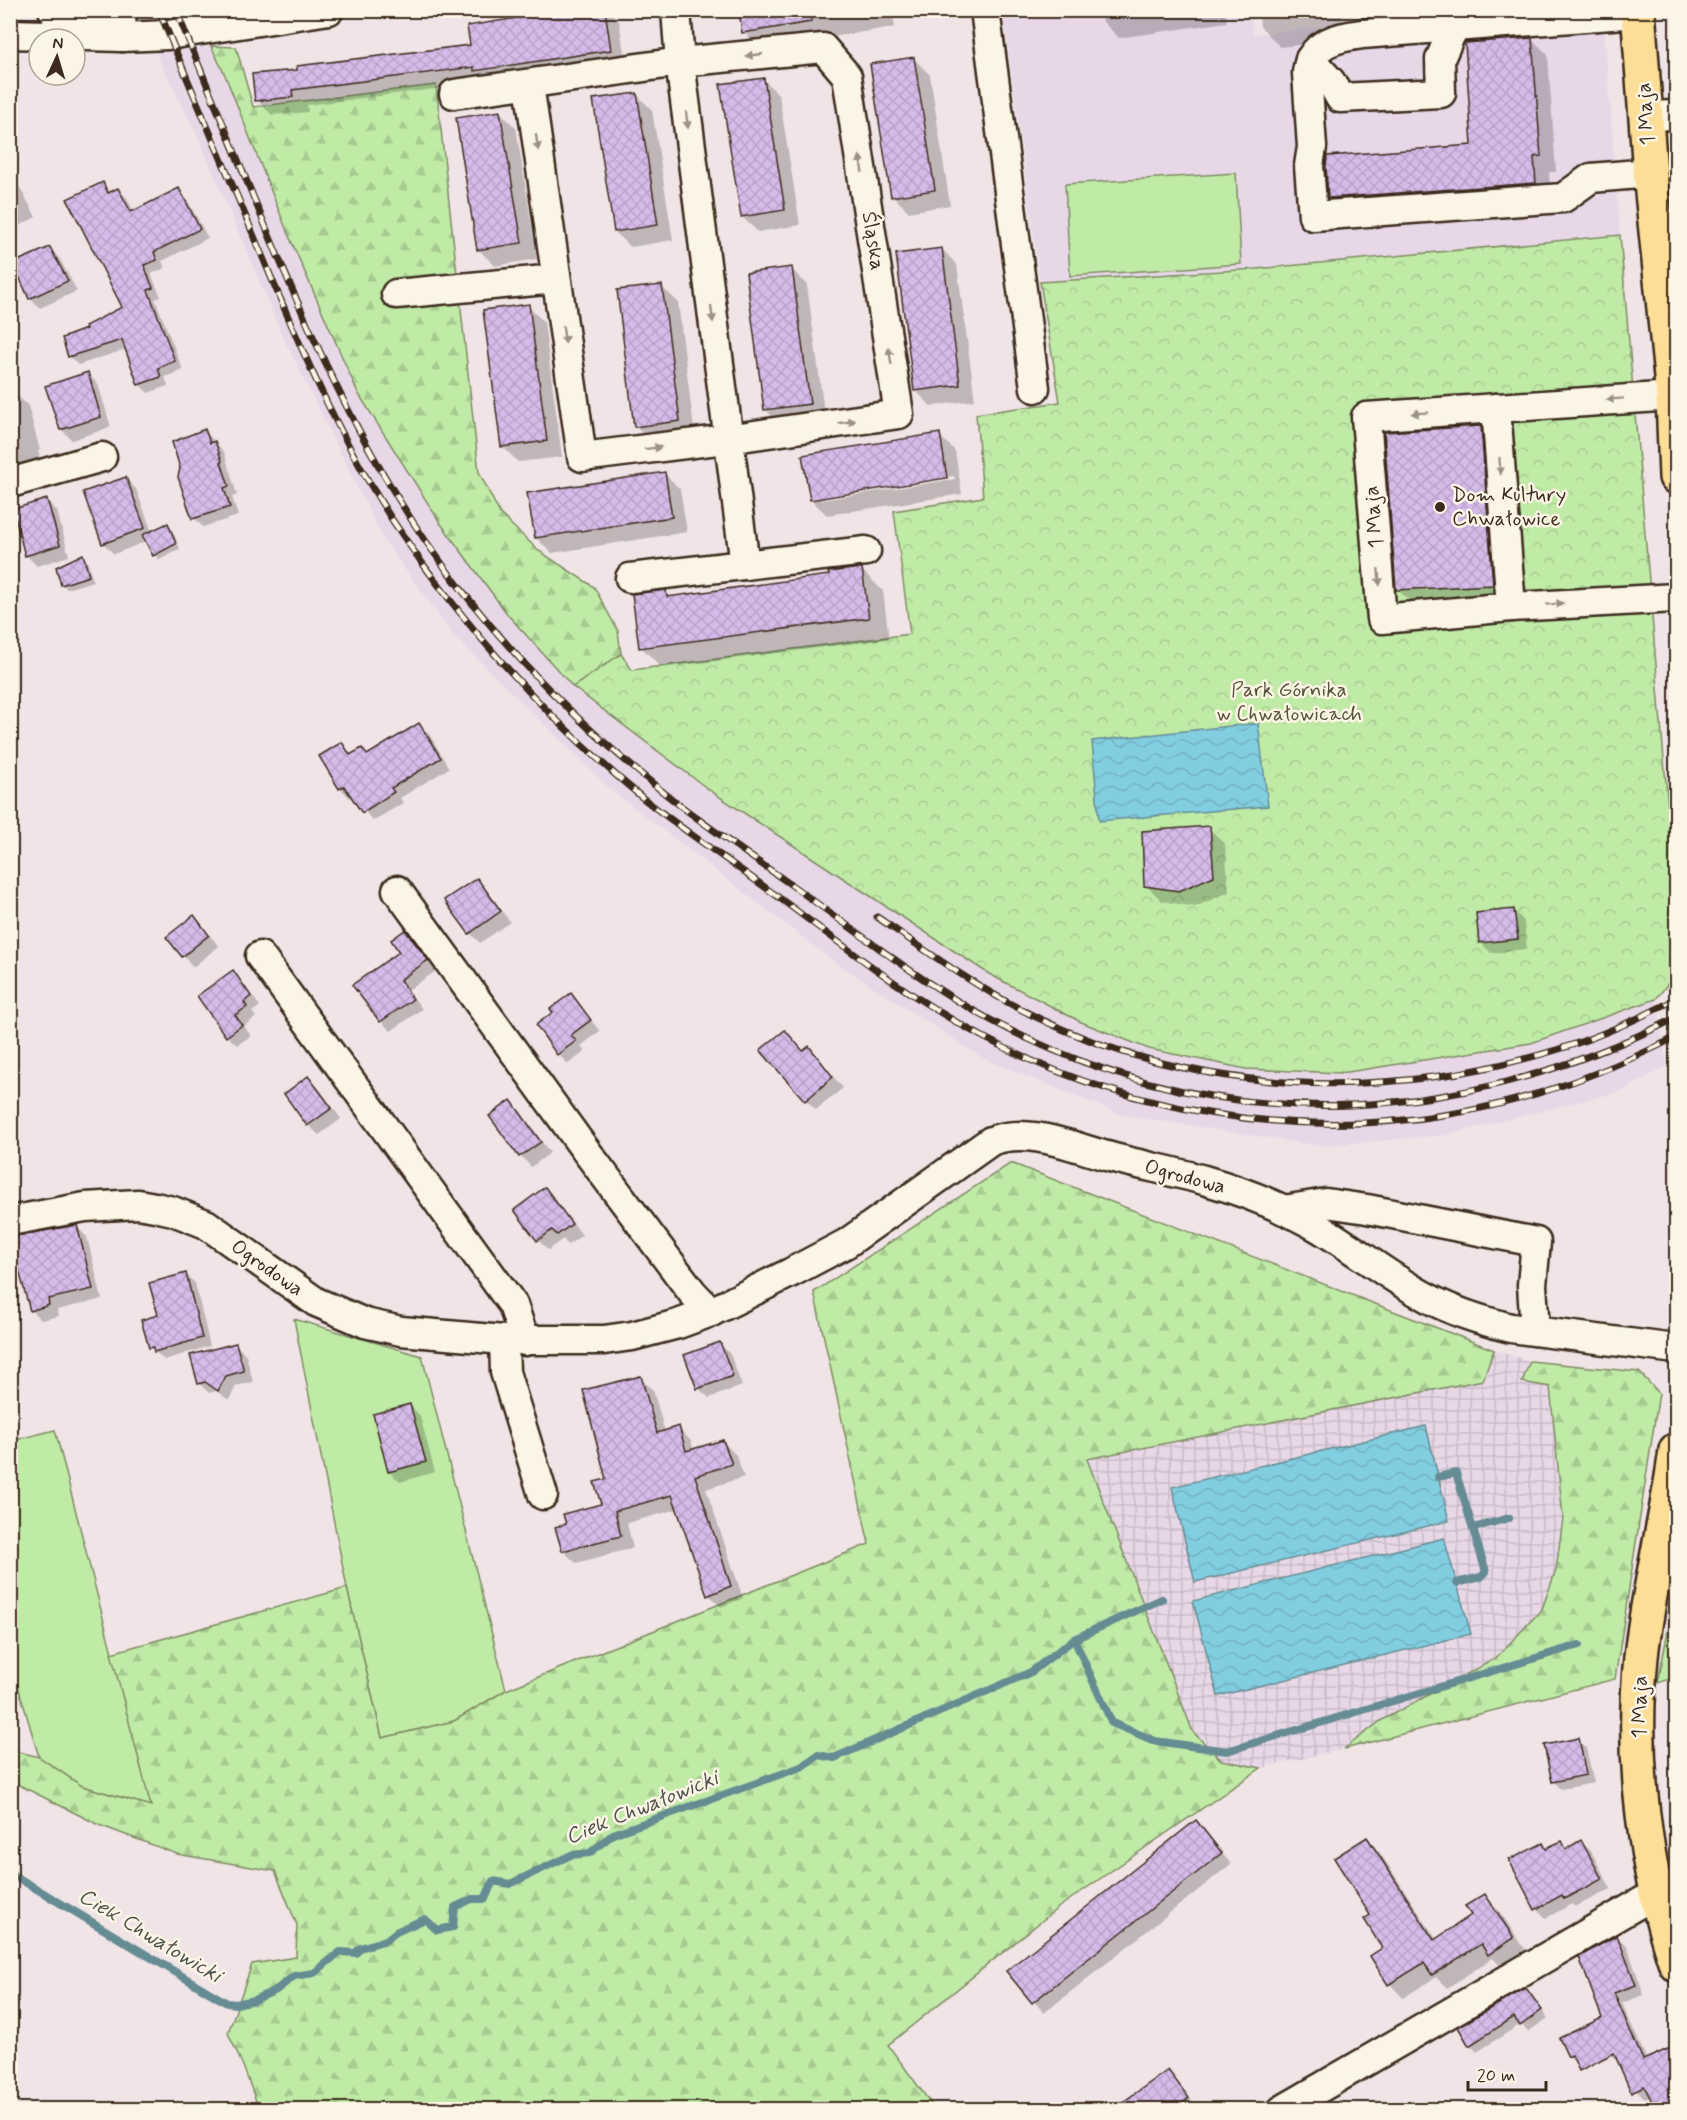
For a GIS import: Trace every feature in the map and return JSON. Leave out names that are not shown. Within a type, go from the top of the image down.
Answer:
[{"type":"main road","name":"1 Maja","points":[[1638,12],[1661,116],[1650,173],[1675,413],[1677,477]]},
{"type":"main road","name":"1 Maja","points":[[1677,1450],[1654,1570],[1641,1658],[1638,1721],[1647,1834],[1666,1934],[1677,1964]]},
{"type":"street","points":[[52,10],[122,15],[122,37]]},
{"type":"street","points":[[10,34],[122,37],[168,35],[329,10]]},
{"type":"street","points":[[676,10],[680,62],[744,565]]},
{"type":"street","points":[[985,10],[1035,388]]},
{"type":"street","points":[[1638,12],[1344,36],[1329,40],[1310,59],[1307,73],[1312,147],[1309,166],[1313,216],[1563,198],[1592,178],[1650,173]]},
{"type":"street","points":[[1310,59],[1331,82],[1340,98],[1441,93],[1440,58],[1454,27]]},
{"type":"street","name":"Śląska","points":[[454,94],[680,62],[823,48],[847,76],[899,414],[582,457],[529,84]]},
{"type":"street","points":[[396,294],[556,279]]},
{"type":"street","points":[[1496,408],[1511,607]]},
{"type":"street","name":"1 Maja","points":[[1675,413],[1496,408],[1365,417],[1382,619],[1511,607],[1677,597]]},
{"type":"street","points":[[10,483],[102,457]]},
{"type":"street","points":[[630,578],[866,551]]},
{"type":"street","points":[[397,890],[692,1292],[711,1312]]},
{"type":"street","points":[[260,956],[513,1305],[514,1340],[505,1372],[543,1495]]},
{"type":"street","name":"Ogrodowa","points":[[10,1221],[85,1207],[112,1205],[138,1204],[173,1211],[206,1224],[308,1297],[349,1318],[374,1326],[400,1331],[514,1340],[604,1340],[632,1336],[678,1324],[711,1312],[847,1243],[991,1141],[1002,1137],[1026,1136],[1055,1141],[1239,1191],[1284,1210],[1314,1226],[1428,1299],[1488,1323],[1677,1349]]},
{"type":"street","points":[[1284,1210],[1326,1203],[1536,1242],[1532,1285],[1535,1331]]},
{"type":"street","points":[[1282,2109],[1657,1893]]},
{"type":"shaded area","points":[[1003,11],[1251,11],[1253,34],[1497,11],[1604,25],[1620,235],[1256,269],[1040,282]]},
{"type":"shaded area","points":[[211,46],[225,75],[289,236],[358,393],[441,524],[508,615],[573,687],[712,792],[989,974],[1531,1043],[1656,999],[1667,1066],[1622,1091],[1446,1135],[1321,1146],[1122,1115],[984,1059],[832,960],[610,789],[454,636],[383,539],[282,335],[198,137],[155,52]]},
{"type":"shaded area","points":[[1494,1350],[1530,1361],[1522,1382],[1550,1386],[1563,1518],[1556,1570],[1542,1609],[1495,1659],[1382,1720],[1344,1749],[1261,1768],[1221,1760],[1193,1732],[1087,1458],[1482,1380]]},
{"type":"green space","points":[[211,46],[236,47],[253,107],[436,85],[479,472],[500,514],[539,551],[594,587],[618,631],[621,654],[573,687],[508,615],[441,524],[358,393],[289,236],[225,75]]},
{"type":"green space","points":[[1236,173],[1241,264],[1070,276],[1065,184]]},
{"type":"green space","name":"Park Górnika w Chwałowicach","points":[[1620,235],[1676,903],[1676,973],[1656,999],[1531,1043],[1342,1073],[1246,1069],[1149,1049],[1081,1022],[989,974],[712,792],[573,687],[621,654],[632,670],[910,634],[894,511],[983,497],[976,414],[1060,402],[1040,282],[1256,269]]},
{"type":"green space","points":[[1011,1163],[1494,1350],[1483,1380],[1087,1459],[1193,1732],[1221,1760],[1261,1768],[1059,1907],[888,2045],[935,2109],[259,2109],[228,2033],[252,1964],[296,1957],[297,1925],[275,1871],[177,1854],[99,1825],[11,1781],[11,1750],[39,1757],[82,1786],[151,1806],[111,1653],[347,1588],[382,1738],[454,1721],[506,1690],[869,1544],[814,1292]]},
{"type":"green space","points":[[294,1319],[422,1356],[506,1690],[454,1721],[382,1738],[347,1588]]},
{"type":"green space","points":[[1530,1361],[1639,1372],[1659,1393],[1615,1679],[1344,1749],[1382,1720],[1495,1659],[1542,1609],[1556,1570],[1563,1518],[1550,1387],[1522,1382]]},
{"type":"green space","points":[[55,1430],[151,1806],[82,1786],[39,1757],[11,1662],[11,1441]]},
{"type":"green space","points":[[1676,1588],[1676,1677],[1658,1683]]},
{"type":"water","points":[[1258,723],[1268,806],[1099,821],[1092,741]]},
{"type":"water","points":[[1426,1426],[1449,1521],[1195,1582],[1172,1487]]},
{"type":"water","points":[[1444,1538],[1471,1634],[1218,1696],[1193,1601]]},
{"type":"building","points":[[566,10],[605,10],[611,50],[474,71],[474,67],[292,90],[293,97],[255,101],[252,74],[297,70],[297,66],[470,45],[467,26]]},
{"type":"building","points":[[739,10],[810,10],[811,22],[742,33]]},
{"type":"building","points":[[1532,38],[1541,156],[1534,157],[1536,183],[1328,198],[1327,156],[1472,145],[1465,43]]},
{"type":"building","points":[[914,57],[935,190],[891,197],[870,64]]},
{"type":"building","points":[[764,78],[785,210],[741,217],[720,84]]},
{"type":"building","points":[[637,93],[658,225],[614,232],[593,99]]},
{"type":"building","points":[[500,111],[522,243],[477,250],[456,118]]},
{"type":"building","points":[[103,182],[108,193],[118,188],[131,212],[179,188],[200,229],[154,252],[157,260],[144,265],[153,288],[148,290],[175,361],[158,368],[161,377],[138,385],[122,340],[68,357],[62,338],[86,329],[85,326],[122,307],[67,199]]},
{"type":"building","points":[[50,247],[68,281],[29,299],[13,263]]},
{"type":"building","points":[[942,248],[960,385],[914,391],[896,254]]},
{"type":"building","points":[[792,267],[810,404],[764,410],[746,273]]},
{"type":"building","points":[[662,285],[680,421],[634,427],[617,290]]},
{"type":"building","points":[[529,304],[547,441],[501,447],[483,310]]},
{"type":"building","points":[[88,372],[101,417],[60,430],[45,386]]},
{"type":"building","name":"Dom Kultury Chwałowice","points":[[1481,426],[1493,585],[1396,590],[1384,432]]},
{"type":"building","points":[[205,429],[210,443],[215,441],[222,461],[229,486],[224,488],[230,507],[192,519],[178,477],[180,468],[172,442]]},
{"type":"building","points":[[940,433],[947,478],[810,500],[802,455]]},
{"type":"building","points":[[665,472],[672,517],[535,538],[527,493]]},
{"type":"building","points":[[126,477],[145,528],[102,544],[83,492]]},
{"type":"building","points":[[47,499],[60,545],[25,556],[13,509]]},
{"type":"building","points":[[168,523],[176,544],[153,556],[142,535]]},
{"type":"building","points":[[83,554],[89,576],[61,585],[56,567]]},
{"type":"building","points":[[862,568],[869,618],[639,648],[632,594],[666,590],[667,597],[829,575],[828,572]]},
{"type":"building","points":[[419,723],[441,758],[391,788],[394,792],[362,813],[344,786],[339,789],[319,756],[342,742],[350,755],[362,748],[367,755]]},
{"type":"building","points":[[1210,826],[1214,876],[1179,891],[1144,886],[1142,831]]},
{"type":"building","points":[[477,878],[501,911],[469,934],[444,900]]},
{"type":"building","points":[[1514,909],[1518,939],[1479,943],[1476,913]]},
{"type":"building","points":[[194,915],[209,935],[182,957],[166,937]]},
{"type":"building","points":[[405,930],[428,960],[400,980],[413,999],[380,1022],[352,985],[399,952],[391,940]]},
{"type":"building","points":[[233,970],[251,996],[244,1002],[247,1007],[235,1015],[242,1025],[226,1037],[197,996]]},
{"type":"building","points":[[571,993],[591,1020],[571,1035],[576,1041],[557,1055],[536,1025],[553,1012],[550,1009]]},
{"type":"building","points":[[785,1030],[803,1051],[809,1046],[833,1077],[805,1101],[760,1050]]},
{"type":"building","points":[[308,1076],[332,1108],[307,1126],[284,1094]]},
{"type":"building","points":[[511,1100],[541,1142],[519,1157],[489,1116]]},
{"type":"building","points":[[545,1187],[572,1224],[557,1235],[552,1230],[537,1241],[514,1210]]},
{"type":"building","points":[[77,1225],[93,1289],[48,1299],[49,1305],[30,1311],[10,1237]]},
{"type":"building","points":[[186,1273],[202,1338],[154,1352],[153,1347],[149,1348],[141,1320],[158,1315],[149,1283]]},
{"type":"building","points":[[720,1342],[733,1376],[697,1389],[684,1355]]},
{"type":"building","points":[[236,1343],[244,1371],[226,1376],[218,1391],[205,1382],[198,1384],[190,1355]]},
{"type":"building","points":[[641,1376],[657,1433],[679,1426],[686,1451],[723,1440],[732,1464],[695,1476],[731,1586],[707,1596],[672,1495],[615,1511],[621,1536],[562,1551],[555,1527],[566,1524],[563,1514],[601,1504],[594,1482],[606,1479],[583,1390]]},
{"type":"building","points":[[410,1404],[426,1462],[388,1472],[373,1414]]},
{"type":"building","points":[[1579,1738],[1586,1775],[1552,1782],[1544,1745]]},
{"type":"building","points":[[1196,1820],[1222,1853],[1032,2003],[1006,1971]]},
{"type":"building","points":[[1367,1837],[1434,1940],[1471,1915],[1465,1906],[1485,1894],[1514,1938],[1488,1955],[1481,1944],[1432,1975],[1424,1963],[1388,1985],[1370,1956],[1382,1948],[1364,1919],[1370,1915],[1334,1858]]},
{"type":"building","points":[[1581,1840],[1602,1879],[1564,1899],[1562,1895],[1535,1910],[1509,1860],[1543,1843],[1546,1848],[1562,1841],[1566,1849]]},
{"type":"building","points":[[1617,1935],[1636,1985],[1614,1993],[1643,2060],[1677,2045],[1677,2100],[1656,2109],[1644,2086],[1631,2092],[1614,2053],[1579,2071],[1572,2055],[1568,2057],[1559,2038],[1602,2018],[1579,1957]]},
{"type":"building","points":[[1526,1988],[1542,2010],[1520,2026],[1514,2017],[1469,2046],[1458,2027]]},
{"type":"building","points":[[1168,2070],[1189,2098],[1174,2109],[1113,2109]]},
{"type":"waterway","points":[[1438,1477],[1456,1473],[1486,1572],[1481,1577],[1457,1583]]},
{"type":"waterway","points":[[1473,1528],[1509,1518]]},
{"type":"waterway","name":"Ciek Chwałowicki","points":[[10,1873],[227,2003],[236,2004],[254,2000],[276,1990],[294,1976],[314,1973],[340,1952],[356,1953],[360,1948],[386,1940],[396,1932],[425,1919],[437,1930],[453,1927],[455,1907],[472,1899],[485,1899],[493,1881],[510,1884],[571,1855],[590,1853],[613,1834],[801,1767],[818,1755],[834,1758],[1031,1672],[1074,1639],[1162,1599]]},
{"type":"waterway","points":[[1074,1639],[1112,1723],[1155,1741],[1227,1751],[1579,1645]]},
{"type":"railway","points":[[159,10],[286,313],[335,419],[372,488],[420,560],[448,597],[540,704],[608,768],[673,821],[898,985],[955,1022],[985,1038],[1039,1064],[1095,1085],[1212,1114],[1271,1121],[1331,1124],[1391,1121],[1450,1114],[1509,1102],[1594,1074],[1676,1037]]},
{"type":"railway","points":[[176,10],[292,289],[331,375],[399,500],[450,575],[532,672],[624,760],[706,825],[932,985],[1022,1036],[1103,1069],[1186,1091],[1268,1103],[1351,1105],[1433,1097],[1515,1080],[1596,1053],[1676,1018]]},
{"type":"railway","points":[[877,917],[954,970],[1034,1016],[1096,1043],[1160,1062],[1225,1076],[1292,1082],[1358,1083],[1425,1078],[1491,1067],[1587,1040],[1676,999]]},
{"type":"place","name":"Dom Kultury Chwałowice","points":[[1440,507]]}]
